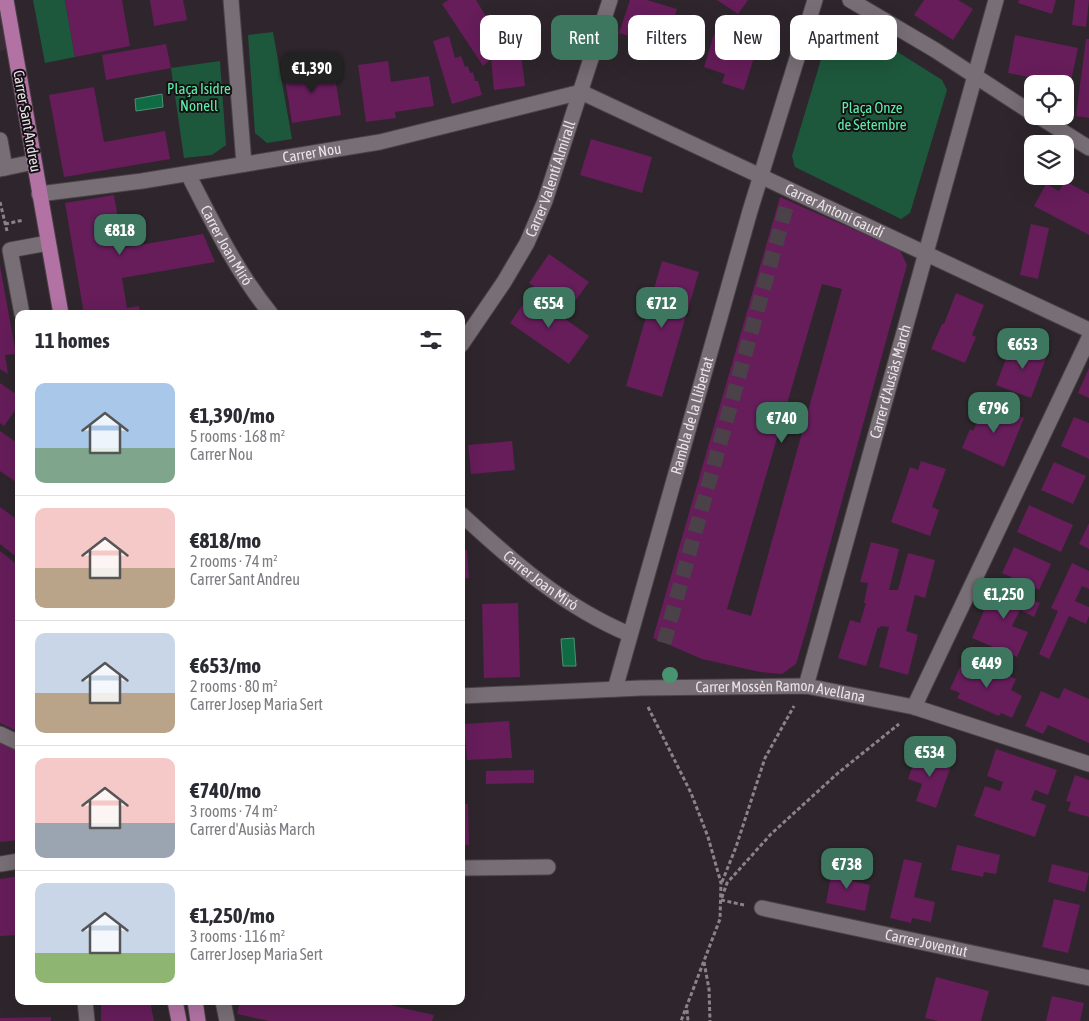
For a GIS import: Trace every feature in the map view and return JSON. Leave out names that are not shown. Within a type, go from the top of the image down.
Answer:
[{"type":"main road","name":"Carrer Sant Andreu","points":[[6,0],[60,310]]},
{"type":"main road","points":[[176,1005],[179,1021]]},
{"type":"main road","points":[[195,1005],[197,1021]]},
{"type":"street","points":[[231,0],[244,164]]},
{"type":"street","name":"Carrer Valentí Almirall","points":[[465,339],[504,282],[527,243],[545,201],[610,0]]},
{"type":"street","name":"Rambla de la Llibertat","points":[[615,689],[750,211],[815,0]]},
{"type":"street","points":[[850,0],[935,50],[1024,108]]},
{"type":"street","name":"Carrer d'Ausiàs March","points":[[806,686],[996,0]]},
{"type":"street","name":"Carrer Nou","points":[[39,194],[188,174],[380,142],[581,92]]},
{"type":"street","name":"Carrer Antoni Gaudí","points":[[581,92],[762,176],[790,195],[925,253],[1089,330]]},
{"type":"street","points":[[1052,125],[1089,148]]},
{"type":"street","name":"Carrer Sant Andreu","points":[[0,140],[2,168]]},
{"type":"street","points":[[2,168],[34,162]]},
{"type":"street","name":"Carrer Joan Miró","points":[[188,174],[221,240],[253,291],[269,310]]},
{"type":"street","points":[[21,310],[10,250],[48,243]]},
{"type":"street","points":[[914,707],[1089,338]]},
{"type":"street","name":"Carrer Joan Miró","points":[[465,518],[503,553],[561,598],[607,625],[630,634]]},
{"type":"street","name":"Carrer Mossèn Ramon Avellana","points":[[465,696],[641,688],[806,686],[914,707],[1089,764]]},
{"type":"street","points":[[0,734],[15,741]]},
{"type":"street","points":[[0,864],[15,862]]},
{"type":"street","points":[[465,868],[548,867]]},
{"type":"street","name":"Carrer Joventut","points":[[762,908],[1089,978]]},
{"type":"street","points":[[85,1005],[86,1021]]},
{"type":"street","points":[[190,1005],[197,1021]]},
{"type":"street","points":[[224,1005],[227,1021]]},
{"type":"path","points":[[0,202],[5,224]]},
{"type":"path","points":[[681,1021],[720,919],[722,883],[736,847],[765,758],[806,686]]},
{"type":"path","points":[[641,688],[648,709],[691,793],[708,837],[722,883]]},
{"type":"path","points":[[721,900],[727,883],[771,834],[838,773],[897,726],[914,707]]},
{"type":"path","points":[[704,961],[709,988],[710,1021]]},
{"type":"path","points":[[687,1007],[688,1021]]},
{"type":"shaded area","points":[[0,0],[14,47],[0,51]]},
{"type":"shaded area","points":[[162,94],[163,107],[136,111],[135,99]]},
{"type":"shaded area","points":[[574,638],[576,666],[563,666],[561,639]]},
{"type":"green space","points":[[33,0],[65,0],[75,57],[45,63]]},
{"type":"green space","name":"Plaça Isidre Nonell","points":[[273,32],[292,139],[267,143],[255,133],[248,35]]},
{"type":"green space","name":"Plaça Onze de Setembre","points":[[897,52],[942,80],[947,90],[910,213],[901,219],[795,167],[792,156],[821,60],[897,60]]},
{"type":"green space","name":"Plaça Isidre Nonell","points":[[220,61],[226,145],[212,155],[184,158],[171,68]]},
{"type":"building","points":[[65,0],[122,0],[130,46],[75,57]]},
{"type":"building","points":[[150,0],[183,0],[187,20],[154,26]]},
{"type":"building","points":[[448,0],[476,0],[485,15],[480,15],[480,60],[490,60],[483,66],[442,4]]},
{"type":"building","points":[[630,0],[647,0],[677,9],[675,15],[628,15],[628,36],[619,33]]},
{"type":"building","points":[[717,0],[748,0],[738,14]]},
{"type":"building","points":[[924,0],[958,0],[973,9],[953,40],[914,15]]},
{"type":"building","points":[[1019,0],[1056,0],[1052,14],[1018,3]]},
{"type":"building","points":[[1075,0],[1089,0],[1086,27],[1072,25]]},
{"type":"building","points":[[714,34],[715,60],[753,60],[744,90],[722,83],[725,74],[704,67]]},
{"type":"building","points":[[1015,35],[1078,48],[1072,75],[1024,76],[1008,73]]},
{"type":"building","points":[[449,36],[455,58],[461,56],[465,67],[468,66],[470,73],[473,72],[482,95],[452,104],[433,41]]},
{"type":"building","points":[[1086,39],[1089,39],[1089,118],[1076,116]]},
{"type":"building","points":[[166,44],[171,68],[106,80],[102,55]]},
{"type":"building","points":[[491,60],[522,60],[525,86],[494,90]]},
{"type":"building","points":[[388,61],[391,82],[429,76],[434,106],[395,112],[396,118],[366,122],[358,65]]},
{"type":"building","points":[[333,64],[341,115],[292,123],[284,72]]},
{"type":"building","points":[[94,87],[104,142],[165,131],[170,159],[64,177],[49,95]]},
{"type":"building","points":[[591,139],[652,157],[642,193],[580,175]]},
{"type":"building","points":[[1045,185],[1059,191],[1063,185],[1072,185],[1089,194],[1089,235],[1034,206]]},
{"type":"building","points":[[114,195],[123,248],[203,234],[215,262],[122,278],[127,308],[139,306],[140,310],[83,310],[65,203]]},
{"type":"building","points":[[780,197],[900,250],[907,265],[796,664],[782,674],[760,672],[702,659],[653,638]],"holes":[[[822,284],[842,289],[751,616],[727,609]]]},
{"type":"building","points":[[1031,224],[1049,228],[1038,279],[1020,275]]},
{"type":"building","points":[[549,254],[589,282],[568,311],[529,283]]},
{"type":"building","points":[[662,261],[699,272],[662,397],[626,386]]},
{"type":"building","points":[[0,266],[15,354],[5,355],[8,374],[0,369]]},
{"type":"building","points":[[956,293],[984,305],[972,335],[976,337],[965,363],[931,349],[942,324],[944,324]]},
{"type":"building","points":[[530,294],[589,336],[569,364],[510,323]]},
{"type":"building","points":[[1019,341],[1048,353],[1031,398],[996,385],[1006,359],[1011,361]]},
{"type":"building","points":[[1089,368],[1089,398],[1078,393]]},
{"type":"building","points":[[0,383],[15,393],[15,411],[4,426],[0,423]]},
{"type":"building","points":[[986,401],[1024,418],[1004,467],[962,448],[970,429],[973,431]]},
{"type":"building","points":[[1074,417],[1089,423],[1089,459],[1061,446]]},
{"type":"building","points":[[0,431],[15,441],[15,481],[0,471]]},
{"type":"building","points":[[512,441],[515,470],[471,474],[468,445]]},
{"type":"building","points":[[921,461],[946,469],[932,507],[939,510],[930,536],[891,522],[910,467],[918,470]]},
{"type":"building","points":[[1054,462],[1086,476],[1073,504],[1041,490]]},
{"type":"building","points":[[1029,505],[1073,525],[1061,552],[1017,532]]},
{"type":"building","points":[[0,507],[15,518],[15,556],[0,544]]},
{"type":"building","points":[[1089,523],[1089,549],[1079,544]]},
{"type":"building","points":[[871,542],[899,549],[889,590],[898,590],[908,553],[935,560],[925,598],[915,595],[906,631],[918,635],[908,675],[879,667],[889,627],[878,627],[866,666],[838,658],[850,620],[860,623],[866,603],[864,603],[868,583],[860,582]]},
{"type":"building","points":[[1014,547],[1051,564],[1039,590],[1002,573]]},
{"type":"building","points":[[465,550],[467,550],[469,578],[465,578]]},
{"type":"building","points":[[0,551],[15,563],[15,730],[0,723]]},
{"type":"building","points":[[1072,563],[1089,571],[1089,589],[1082,586],[1075,601],[1089,607],[1089,616],[1086,624],[1069,616],[1049,659],[1039,654],[1058,611],[1051,608]]},
{"type":"building","points":[[996,583],[1040,603],[1034,617],[1020,610],[1012,626],[1028,632],[1017,657],[972,638]]},
{"type":"building","points":[[518,603],[520,677],[484,678],[482,604]]},
{"type":"building","points":[[975,660],[1016,679],[1011,690],[1022,696],[1012,718],[1001,713],[999,716],[957,698],[960,693],[950,689],[960,667],[969,671]]},
{"type":"building","points":[[1064,688],[1089,699],[1089,743],[1048,725],[1043,734],[1025,726],[1041,691],[1059,699]]},
{"type":"building","points":[[509,721],[512,758],[467,760],[465,724]]},
{"type":"building","points":[[0,742],[15,749],[15,840],[0,842]]},
{"type":"building","points":[[996,749],[1057,770],[1048,795],[1035,790],[1031,800],[1046,805],[1035,837],[974,816],[985,786],[1000,791],[1003,782],[987,776]]},
{"type":"building","points":[[918,751],[952,763],[936,808],[916,801],[922,784],[908,779]]},
{"type":"building","points":[[534,770],[534,783],[486,784],[486,771]]},
{"type":"building","points":[[1075,775],[1089,780],[1089,817],[1068,811],[1071,802],[1066,801]]},
{"type":"building","points":[[465,804],[468,804],[469,845],[465,845]]},
{"type":"building","points":[[957,845],[1000,855],[996,874],[984,872],[983,877],[951,870]]},
{"type":"building","points":[[904,859],[922,863],[914,897],[935,902],[931,922],[912,918],[911,923],[890,918]]},
{"type":"building","points":[[1052,864],[1089,873],[1085,892],[1048,882]]},
{"type":"building","points":[[833,865],[850,868],[847,880],[870,885],[865,911],[826,903]]},
{"type":"building","points":[[15,877],[15,935],[0,936],[0,879]]},
{"type":"building","points":[[1054,899],[1080,905],[1068,953],[1042,947]]},
{"type":"building","points":[[936,977],[989,991],[981,1021],[938,1021],[925,1018]]},
{"type":"building","points":[[1052,996],[1084,1003],[1080,1021],[1046,1021]]},
{"type":"building","points":[[101,1005],[151,1005],[154,1021],[101,1021]]},
{"type":"building","points":[[239,1005],[390,1005],[434,1015],[432,1021],[269,1021],[237,1014]]},
{"type":"building","points":[[51,1017],[51,1021],[0,1021],[0,1018]]},
{"type":"tunnel","points":[[664,643],[788,201]]}]
